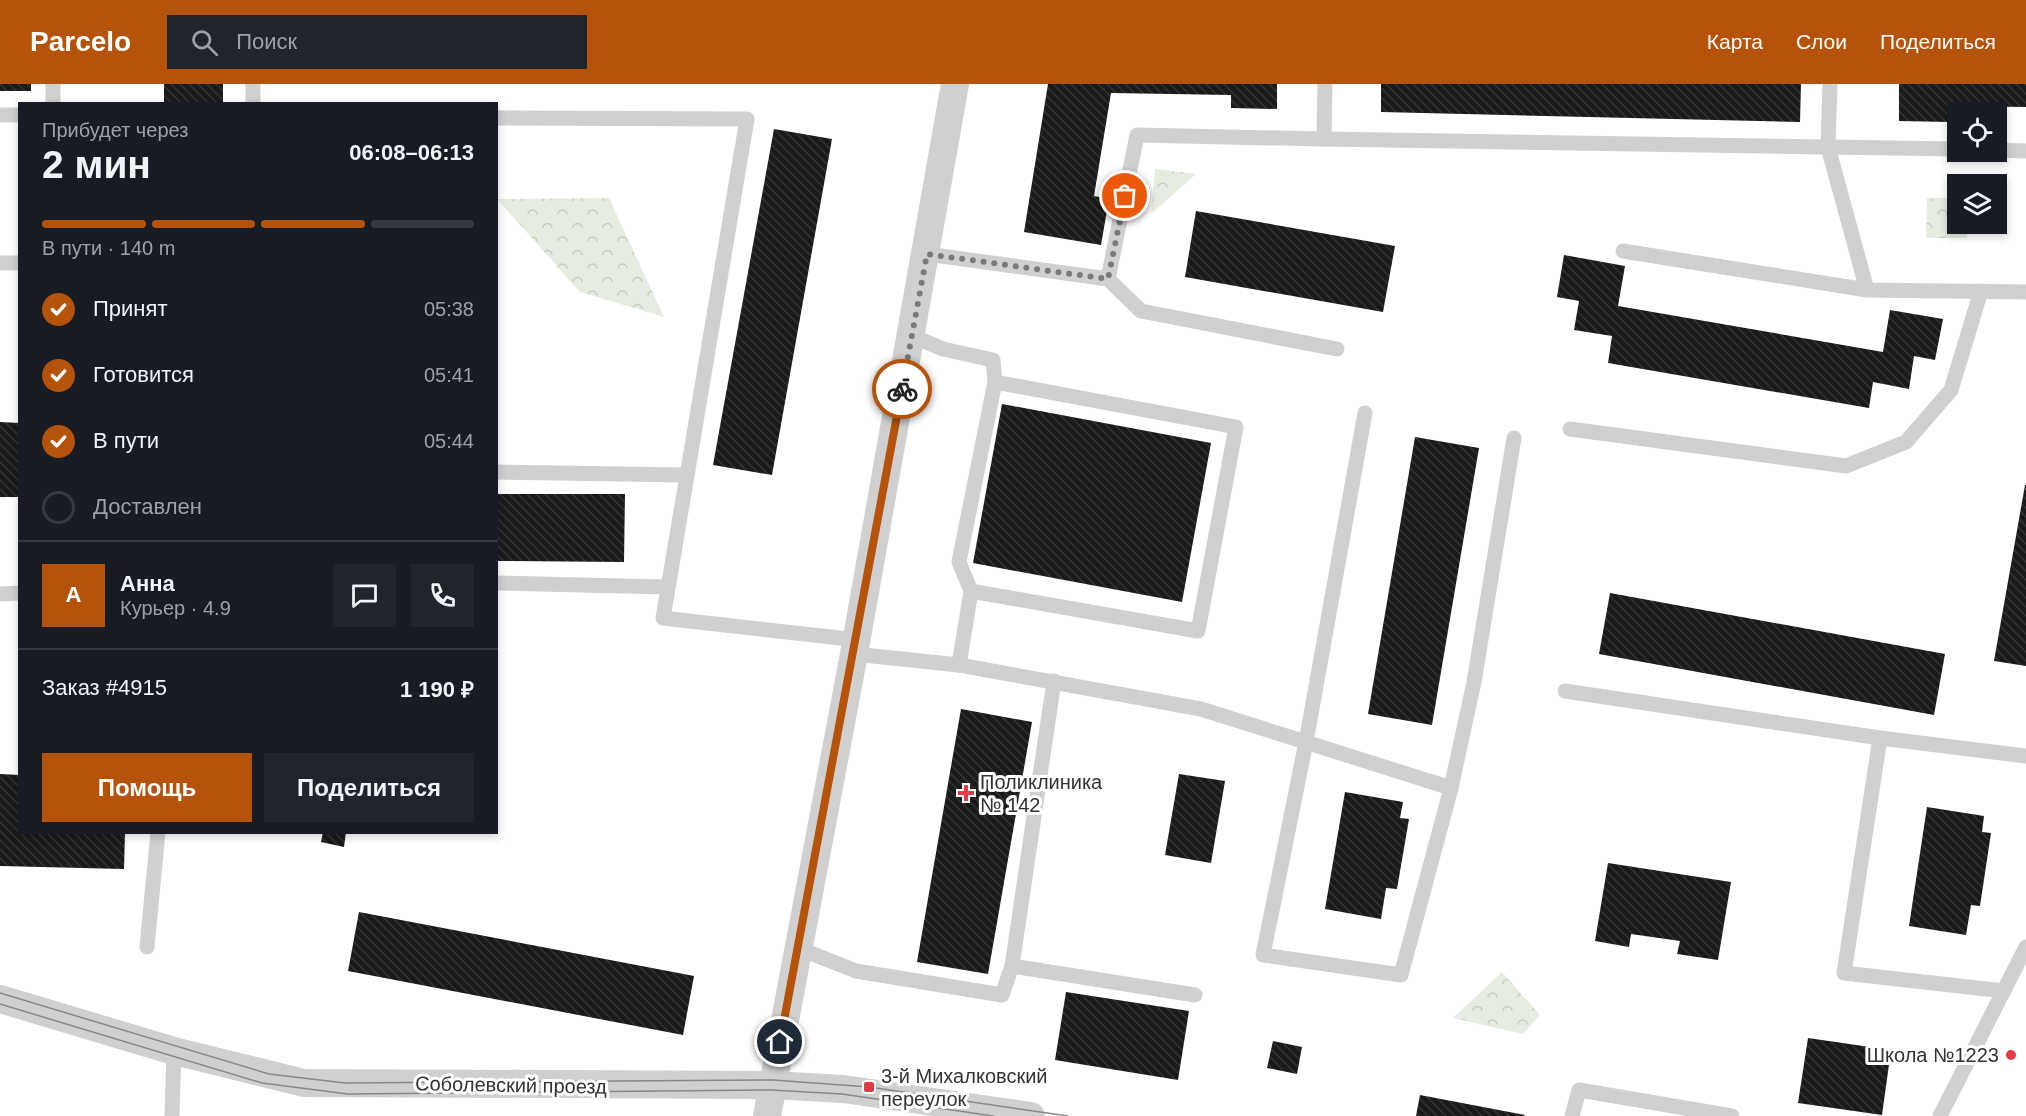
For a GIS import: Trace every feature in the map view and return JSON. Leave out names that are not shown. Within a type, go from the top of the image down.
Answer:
[{"type":"street","points":[[767,1116],[927,254],[955,84]]},
{"type":"street","name":"Соболевский проезд","points":[[0,999],[174,1051],[304,1083],[772,1085],[843,1089],[1031,1116]]},
{"type":"lane","points":[[52,102],[53,84]]},
{"type":"lane","points":[[253,84],[253,102]]},
{"type":"lane","points":[[1324,84],[1324,139]]},
{"type":"lane","points":[[1830,84],[1828,147],[1867,290]]},
{"type":"lane","points":[[0,115],[18,115]]},
{"type":"lane","points":[[498,118],[747,119],[663,618],[855,647],[1201,709],[1451,788]]},
{"type":"lane","points":[[1108,279],[1137,135],[1947,150]]},
{"type":"lane","points":[[2007,150],[2026,151]]},
{"type":"lane","points":[[1623,251],[1867,290],[2026,292]]},
{"type":"lane","points":[[927,254],[1108,279],[1142,311],[1337,350]]},
{"type":"lane","points":[[0,263],[18,263]]},
{"type":"lane","points":[[1570,429],[1846,466],[1906,442],[1951,390],[1981,291]]},
{"type":"lane","points":[[912,336],[943,349],[993,360],[995,382],[959,562],[971,591],[959,665]]},
{"type":"lane","points":[[971,591],[1198,631],[1236,427],[995,382]]},
{"type":"lane","points":[[1365,414],[1306,742],[1263,955],[1401,975],[1451,788],[1474,682],[1514,438]]},
{"type":"lane","points":[[498,472],[687,475]]},
{"type":"lane","points":[[498,583],[667,587]]},
{"type":"lane","points":[[0,594],[18,593]]},
{"type":"lane","points":[[798,948],[856,971],[1002,995],[1012,966],[1054,681]]},
{"type":"lane","points":[[1564,691],[1880,738],[2026,756]]},
{"type":"lane","points":[[1880,738],[1844,973],[2004,991]]},
{"type":"lane","points":[[147,947],[158,834]]},
{"type":"lane","points":[[1940,1116],[2026,947]]},
{"type":"lane","points":[[1012,966],[1196,995]]},
{"type":"lane","points":[[172,1116],[174,1051]]},
{"type":"lane","points":[[1572,1116],[1579,1090],[1732,1116]]},
{"type":"green space","points":[[1155,169],[1196,174],[1151,214]]},
{"type":"green space","points":[[609,198],[664,317],[580,292],[498,199]]},
{"type":"green space","points":[[1927,198],[1947,198],[1947,234],[1967,234],[1967,238],[1926,238]]},
{"type":"green space","points":[[1502,972],[1540,1015],[1523,1034],[1453,1018]]},
{"type":"building","points":[[0,84],[31,84],[31,91],[0,91]]},
{"type":"building","points":[[164,84],[223,84],[223,102],[164,102]]},
{"type":"building","points":[[1048,84],[1277,84],[1277,109],[1231,108],[1231,95],[1111,93],[1094,196],[1109,199],[1101,245],[1024,232]]},
{"type":"building","points":[[1381,84],[1801,84],[1800,122],[1381,112]]},
{"type":"building","points":[[1899,84],[2026,84],[2026,107],[2007,107],[2007,102],[1947,102],[1947,122],[1899,121]]},
{"type":"building","points":[[774,129],[832,139],[772,475],[713,465]]},
{"type":"building","points":[[1196,211],[1395,246],[1383,312],[1185,277]]},
{"type":"building","points":[[1564,255],[1625,266],[1618,306],[1883,352],[1890,310],[1943,319],[1935,360],[1914,356],[1909,389],[1873,382],[1869,408],[1608,363],[1612,336],[1574,330],[1579,301],[1557,297]]},
{"type":"building","points":[[1002,404],[1211,443],[1182,602],[973,563]]},
{"type":"building","points":[[0,422],[18,423],[18,497],[0,497]]},
{"type":"building","points":[[1415,437],[1479,448],[1432,725],[1368,714]]},
{"type":"building","points":[[2026,485],[2026,666],[1994,661]]},
{"type":"building","points":[[498,494],[625,494],[624,562],[498,561]]},
{"type":"building","points":[[1610,593],[1945,654],[1934,715],[1599,654]]},
{"type":"building","points":[[961,709],[1032,722],[988,974],[917,962]]},
{"type":"building","points":[[0,774],[18,775],[18,834],[125,834],[124,869],[0,866]]},
{"type":"building","points":[[1179,774],[1225,781],[1211,863],[1165,855]]},
{"type":"building","points":[[1345,792],[1403,802],[1400,818],[1409,819],[1397,889],[1386,888],[1381,919],[1325,909]]},
{"type":"building","points":[[1927,807],[1984,816],[1982,832],[1991,833],[1980,906],[1971,905],[1966,935],[1909,926]]},
{"type":"building","points":[[323,834],[346,834],[344,847],[321,842]]},
{"type":"building","points":[[1608,863],[1731,882],[1718,960],[1677,954],[1680,941],[1631,934],[1629,947],[1595,941]]},
{"type":"building","points":[[359,912],[694,976],[683,1035],[348,971]]},
{"type":"building","points":[[1066,992],[1189,1011],[1178,1080],[1055,1060]]},
{"type":"building","points":[[1808,1038],[1891,1050],[1882,1115],[1798,1103]]},
{"type":"building","points":[[1273,1041],[1302,1047],[1297,1074],[1267,1068]]},
{"type":"building","points":[[1420,1095],[1525,1115],[1416,1116]]},
{"type":"tram line","points":[[0,993],[269,1074],[345,1083],[773,1080],[869,1087],[1068,1116]]},
{"type":"tram line","points":[[0,1004],[262,1083],[348,1094],[771,1090],[842,1094],[993,1116]]},
{"type":"way so far","points":[[902,389],[927,254],[961,261],[1108,279],[1125,196]]},
{"type":"place","name":"Поликлиника № 142","points":[[966,793]]},
{"type":"place","name":"Школа №1223","points":[[2011,1055]]},
{"type":"place","name":"3-й Михалковский переулок","points":[[869,1087]]},
{"type":"route","points":[[780,1042],[857,640],[902,389]]}]
